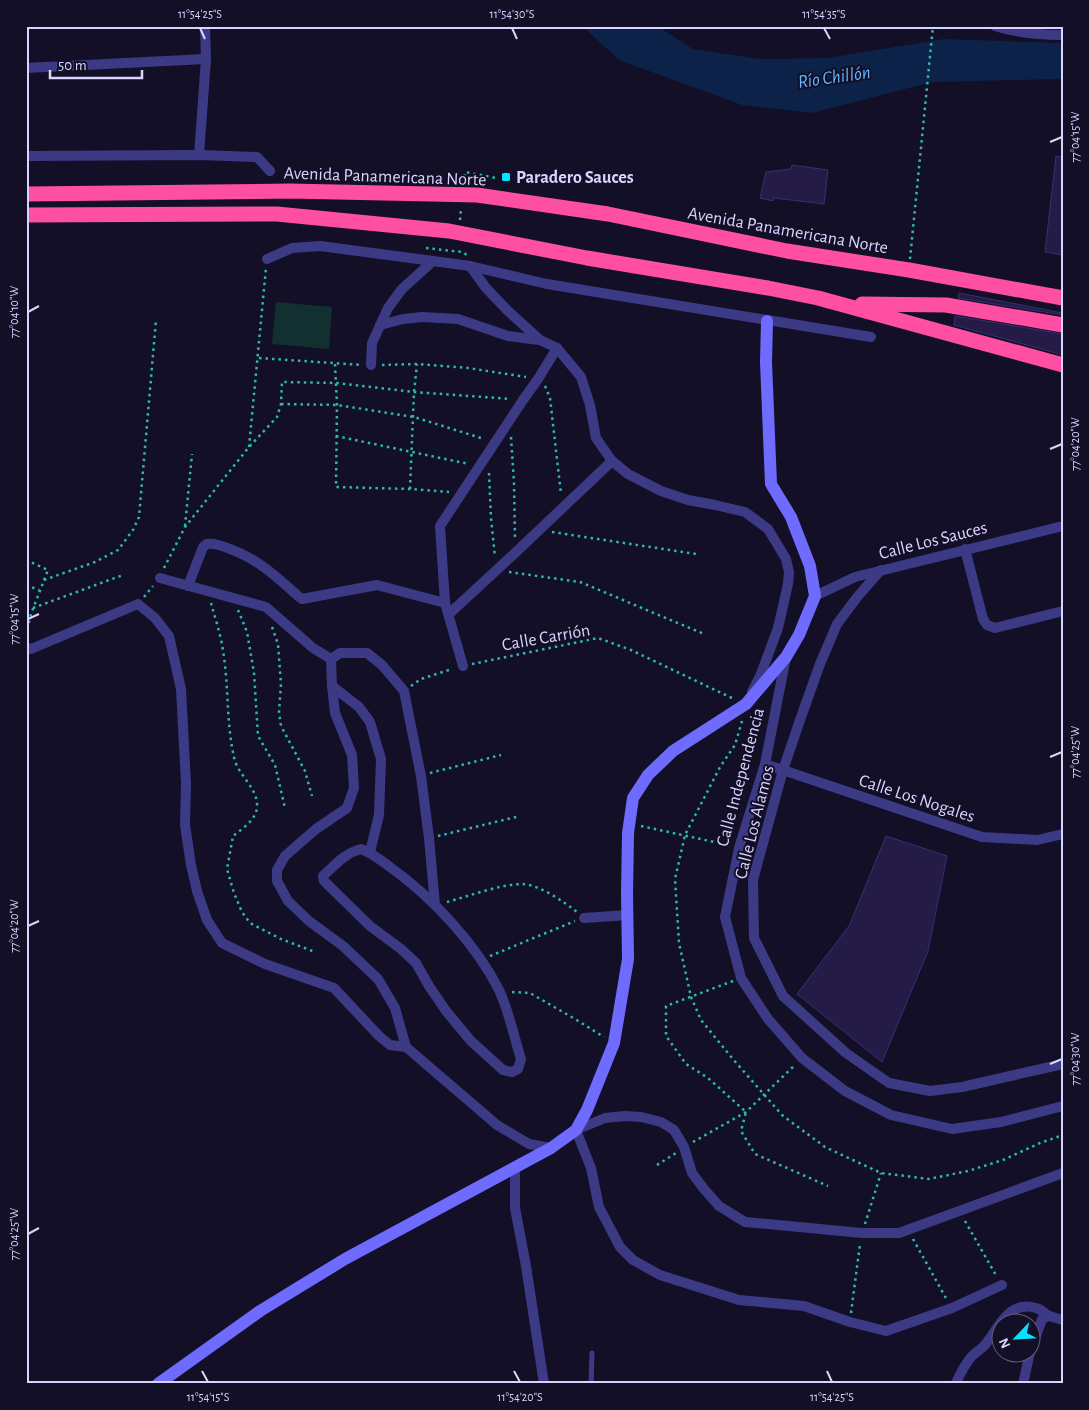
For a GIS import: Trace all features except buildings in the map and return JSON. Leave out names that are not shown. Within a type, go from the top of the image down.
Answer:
[{"type":"highway","name":"Avenida Panamericana Norte","points":[[26,194],[290,191],[477,195],[608,214],[787,251],[910,270],[1063,298]]},
{"type":"highway","points":[[26,215],[277,214],[440,230],[587,258],[776,289],[818,298],[1063,365]]},
{"type":"highway","points":[[843,304],[946,305],[1063,325]]},
{"type":"street","points":[[199,155],[206,59],[205,26]]},
{"type":"street","points":[[995,26],[1009,31],[1039,35],[1063,35]]},
{"type":"street","points":[[26,68],[206,59]]},
{"type":"street","points":[[26,156],[199,155],[256,157],[270,171]]},
{"type":"street","points":[[267,259],[292,248],[320,246],[470,266],[547,284],[871,337]]},
{"type":"street","points":[[371,365],[372,343],[388,308],[402,289],[433,261]]},
{"type":"street","points":[[470,266],[486,288],[508,311],[540,340],[557,348],[581,377],[590,405],[596,438],[612,461],[628,474],[661,491],[688,500],[745,512],[768,529],[786,559],[789,572],[788,584],[778,628],[761,674],[746,704]]},
{"type":"street","points":[[380,325],[422,316],[458,319],[508,336],[540,340]]},
{"type":"street","points":[[767,320],[766,362],[771,484],[791,517],[810,566],[815,596]]},
{"type":"street","points":[[463,666],[445,603],[440,526],[557,348]]},
{"type":"street","points":[[448,614],[516,553],[612,461]]},
{"type":"street","name":"Calle Los Sauces","points":[[815,596],[855,576],[1063,526]]},
{"type":"street","points":[[188,586],[204,547],[212,543],[250,557],[272,572],[302,599],[377,585],[445,603]]},
{"type":"street","points":[[965,549],[983,619],[987,625],[995,628],[1063,611]]},
{"type":"street","name":"Calle Los Alamos","points":[[881,570],[837,624],[820,664],[783,770],[752,880],[754,938],[783,996],[846,1053],[889,1083],[930,1091],[962,1087],[1063,1064]]},
{"type":"street","points":[[160,578],[266,607],[313,648],[331,659]]},
{"type":"street","name":"Calle Independencia","points":[[815,596],[799,635],[786,657],[765,764],[739,848],[725,917],[741,978],[768,1019],[802,1058],[845,1091],[891,1115],[952,1129],[1001,1122],[1063,1106]]},
{"type":"street","points":[[26,648],[31,648],[138,604],[155,618],[169,636],[181,688],[186,784],[185,825],[191,865],[197,891],[208,920],[222,943],[265,964],[334,988],[379,1036],[390,1044],[406,1047],[497,1125],[529,1144],[550,1148]]},
{"type":"street","points":[[331,659],[340,653],[368,653],[382,665],[404,691],[421,776],[435,906]]},
{"type":"street","points":[[576,1130],[587,1110],[614,1043],[628,959],[628,832],[634,798],[648,776],[674,750],[746,704],[786,657]]},
{"type":"street","points":[[331,659],[335,713],[352,755],[354,788],[347,808],[316,829],[285,856],[277,870],[276,880],[288,900],[309,921],[343,946],[378,979],[396,1008],[406,1047]]},
{"type":"street","points":[[332,686],[359,707],[370,722],[381,758],[379,815],[370,852]]},
{"type":"street","name":"Calle Los Nogales","points":[[765,764],[982,837],[1037,840],[1063,834]]},
{"type":"street","points":[[361,849],[370,852],[406,878],[435,906],[482,960],[499,990],[521,1060],[518,1069],[512,1072],[503,1070],[471,1041],[446,1012],[416,963],[401,949],[370,926],[324,881],[323,876],[353,851],[361,849]]},
{"type":"street","points":[[584,918],[628,915]]},
{"type":"street","points":[[158,1384],[260,1311],[345,1260],[515,1168],[550,1148],[576,1130],[605,1118],[641,1117],[661,1122],[674,1130],[684,1147],[692,1173],[704,1189],[719,1206],[745,1222],[862,1233],[898,1233],[1063,1173]]},
{"type":"street","points":[[576,1130],[591,1168],[600,1207],[620,1247],[632,1260],[660,1275],[739,1300],[804,1306],[850,1322],[886,1331],[952,1308],[1002,1285]]},
{"type":"street","points":[[515,1168],[515,1208],[544,1384]]},
{"type":"street","points":[[956,1383],[961,1371],[972,1356],[983,1347],[1010,1312],[1018,1308],[1037,1308],[1046,1318],[1063,1320]]},
{"type":"street","points":[[1042,1326],[1046,1318]]},
{"type":"street","points":[[1024,1384],[1028,1362]]},
{"type":"lane","points":[[591,1384],[592,1353]]},
{"type":"path","points":[[910,270],[933,26]]},
{"type":"path","points":[[463,190],[465,172],[496,178]]},
{"type":"path","points":[[459,226],[461,208]]},
{"type":"path","points":[[456,254],[457,244]]},
{"type":"path","points":[[249,447],[267,259]]},
{"type":"path","points":[[44,580],[95,562],[118,550],[133,530],[139,517],[156,320]]},
{"type":"path","points":[[259,358],[335,364],[417,364],[468,368],[538,379],[544,384],[550,398],[563,508]]},
{"type":"path","points":[[335,364],[337,406],[336,487],[410,489],[462,493]]},
{"type":"path","points":[[410,489],[417,364]]},
{"type":"path","points":[[138,604],[160,578],[185,527],[249,447],[277,417],[281,404],[282,382],[336,383],[414,392],[523,400]]},
{"type":"path","points":[[281,404],[337,406],[414,417],[496,442]]},
{"type":"path","points":[[510,421],[516,553]]},
{"type":"path","points":[[336,436],[480,466]]},
{"type":"path","points":[[185,527],[192,454]]},
{"type":"path","points":[[488,454],[491,518],[497,570],[580,582],[704,634]]},
{"type":"path","points":[[540,530],[696,554]]},
{"type":"path","points":[[26,560],[48,570],[33,608],[26,634]]},
{"type":"path","points":[[33,608],[123,575]]},
{"type":"path","points":[[26,585],[40,590]]},
{"type":"path","points":[[208,592],[223,650],[234,760],[255,795],[257,806],[255,815],[248,824],[233,836],[227,869],[234,893],[242,912],[250,923],[281,939],[315,952]]},
{"type":"path","points":[[234,598],[247,632],[250,649],[254,673],[258,736],[275,766],[285,808]]},
{"type":"path","points":[[266,607],[278,644],[281,684],[279,712],[281,726],[305,771],[312,796]]},
{"type":"path","points":[[26,613],[31,614]]},
{"type":"path","name":"Calle Carrión","points":[[404,691],[421,679],[463,666],[598,638],[631,650],[746,704]]},
{"type":"path","points":[[421,776],[501,755]]},
{"type":"path","points":[[429,838],[520,816]]},
{"type":"path","points":[[630,824],[739,848]]},
{"type":"path","points":[[435,906],[502,887],[524,884],[540,889],[564,902],[584,918]]},
{"type":"path","points":[[482,960],[526,940],[584,918]]},
{"type":"path","points":[[741,978],[666,1006],[666,1036],[686,1064],[708,1078],[746,1112]]},
{"type":"path","points":[[499,990],[530,993],[614,1043]]},
{"type":"path","points":[[657,1165],[684,1147],[746,1112],[802,1058]]},
{"type":"path","points":[[746,1112],[741,1132],[755,1154],[828,1186]]},
{"type":"path","points":[[850,1322],[862,1233],[881,1174]]},
{"type":"path","points":[[959,1211],[1002,1285]]},
{"type":"path","points":[[907,1230],[952,1308]]},
{"type":"green space","points":[[276,302],[332,307],[329,349],[272,344]]},
{"type":"water","name":"Río Chillón","points":[[582,26],[657,26],[693,49],[759,59],[827,58],[944,39],[1063,43],[1063,79],[932,82],[812,113],[742,105],[619,60]]},
{"type":"place","name":"Paradero Sauces","points":[[506,177]]}]
